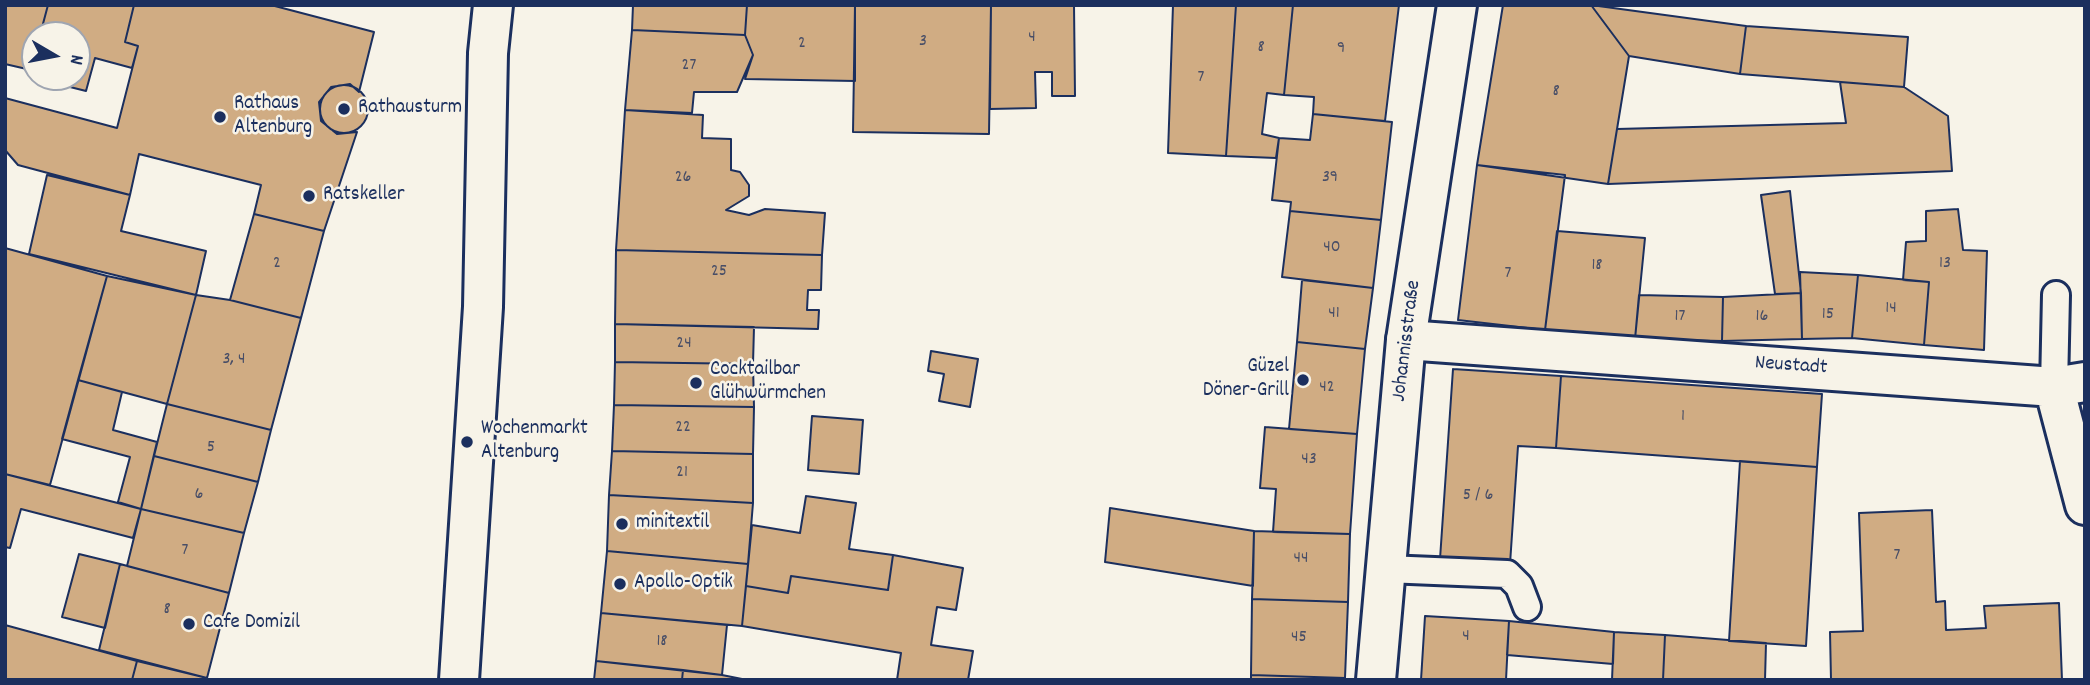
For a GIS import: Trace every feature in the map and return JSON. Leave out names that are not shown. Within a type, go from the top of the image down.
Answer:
[{"type":"street","points":[[459,680],[483,307],[488,53],[493,5]]},
{"type":"street","name":"Johannisstraße","points":[[1376,680],[1406,340],[1457,5]]},
{"type":"street","name":"Neustadt","points":[[1406,340],[2070,384]]},
{"type":"street","points":[[2070,384],[2085,505]]},
{"type":"lane","points":[[2056,295],[2070,384]]},
{"type":"lane","points":[[1386,569],[1507,574],[1519,586],[1527,607]]},
{"type":"building","points":[[5,5],[48,5],[44,21],[21,21],[21,68],[5,64]]},
{"type":"building","points":[[48,5],[134,5],[125,42],[138,46],[132,68],[95,58],[91,73],[91,21],[44,21]]},
{"type":"building","name":"Rathaus Altenburg","points":[[134,5],[271,5],[374,32],[359,92],[350,84],[331,87],[319,102],[321,121],[337,134],[357,132],[324,231],[254,214],[261,185],[139,154],[130,195],[18,165],[5,150],[5,98],[117,128],[138,46],[125,42]]},
{"type":"building","points":[[633,5],[747,5],[745,35],[632,30]]},
{"type":"building","points":[[747,5],[855,5],[855,81],[745,79],[753,55],[745,35]]},
{"type":"building","points":[[855,5],[991,5],[989,134],[853,132]]},
{"type":"building","points":[[991,5],[1074,5],[1075,96],[1052,96],[1052,72],[1035,72],[1036,108],[990,109]]},
{"type":"building","points":[[1173,5],[1236,5],[1226,156],[1168,153]]},
{"type":"building","points":[[1236,5],[1293,5],[1284,95],[1267,93],[1262,134],[1279,138],[1276,158],[1226,156]]},
{"type":"building","points":[[1293,5],[1399,5],[1385,121],[1313,114],[1314,97],[1284,95]]},
{"type":"building","points":[[1503,5],[1591,5],[1629,56],[1608,184],[1477,165]]},
{"type":"building","points":[[1591,5],[1746,26],[1740,74],[1629,56]]},
{"type":"building","points":[[1746,26],[1908,37],[1904,87],[1740,74]]},
{"type":"building","points":[[632,30],[745,35],[753,55],[737,92],[694,92],[692,113],[625,110]]},
{"type":"building","points":[[1840,82],[1904,87],[1948,116],[1952,171],[1608,184],[1617,129],[1846,123]]},
{"type":"building","name":"Rathausturm","points":[[344,85],[361,92],[368,109],[361,126],[344,133],[327,126],[320,109],[327,92]]},
{"type":"building","points":[[625,110],[703,115],[702,138],[731,139],[731,170],[740,172],[749,185],[749,196],[726,210],[749,215],[765,209],[825,213],[822,255],[616,250]]},
{"type":"building","points":[[1313,114],[1392,122],[1381,220],[1290,211],[1291,202],[1272,200],[1279,138],[1310,140]]},
{"type":"building","points":[[1477,165],[1565,175],[1545,330],[1458,320]]},
{"type":"building","points":[[47,175],[130,195],[121,231],[206,251],[196,295],[29,254]]},
{"type":"building","points":[[1790,191],[1801,293],[1775,294],[1761,195]]},
{"type":"building","points":[[1958,209],[1963,250],[1987,251],[1984,350],[1924,345],[1929,282],[1903,280],[1906,242],[1926,241],[1926,211]]},
{"type":"building","points":[[1290,211],[1381,220],[1373,288],[1282,277]]},
{"type":"building","points":[[254,214],[324,231],[301,318],[230,300]]},
{"type":"building","points":[[1557,231],[1645,238],[1635,339],[1545,330]]},
{"type":"building","points":[[5,248],[107,276],[50,485],[5,474]]},
{"type":"building","points":[[616,250],[822,255],[821,290],[808,290],[807,310],[819,310],[818,329],[615,324]]},
{"type":"building","points":[[1800,272],[1858,275],[1852,338],[1802,339]]},
{"type":"building","points":[[1858,275],[1929,282],[1924,345],[1852,338]]},
{"type":"building","points":[[107,276],[196,295],[167,404],[78,380]]},
{"type":"building","points":[[1302,280],[1373,288],[1365,349],[1297,342]]},
{"type":"building","points":[[1801,293],[1802,339],[1722,341],[1723,297]]},
{"type":"building","points":[[196,295],[230,300],[301,318],[271,430],[167,404]]},
{"type":"building","points":[[1639,295],[1723,297],[1722,341],[1635,339]]},
{"type":"building","points":[[615,324],[754,327],[753,364],[615,362]]},
{"type":"building","points":[[1297,342],[1365,349],[1357,434],[1289,429]]},
{"type":"building","points":[[931,351],[978,359],[970,407],[939,401],[944,374],[928,371]]},
{"type":"building","points":[[615,362],[753,364],[754,407],[614,405]]},
{"type":"building","points":[[1453,369],[1561,376],[1556,448],[1518,446],[1510,564],[1440,559]]},
{"type":"building","points":[[1561,376],[1822,394],[1817,467],[1556,448]]},
{"type":"building","points":[[78,380],[122,392],[113,430],[157,442],[141,509],[118,502],[130,457],[62,439]]},
{"type":"building","points":[[167,404],[271,430],[258,482],[154,456]]},
{"type":"building","points":[[614,405],[754,407],[753,454],[612,451]]},
{"type":"building","points":[[812,416],[863,420],[859,474],[808,470]]},
{"type":"building","points":[[1265,427],[1357,434],[1350,534],[1273,532],[1276,489],[1260,488]]},
{"type":"building","points":[[612,451],[753,454],[753,503],[609,495]]},
{"type":"building","points":[[154,456],[258,482],[244,533],[141,509]]},
{"type":"building","points":[[1740,461],[1817,467],[1806,646],[1729,641]]},
{"type":"building","points":[[5,474],[141,509],[133,538],[21,509],[10,548],[5,547]]},
{"type":"building","points":[[609,495],[753,503],[748,564],[607,551]]},
{"type":"building","points":[[806,496],[856,503],[849,549],[893,555],[888,590],[791,576],[788,593],[746,586],[752,525],[800,533]]},
{"type":"building","points":[[1110,508],[1254,531],[1253,586],[1105,562]]},
{"type":"building","points":[[141,509],[244,533],[229,593],[127,566]]},
{"type":"building","points":[[1932,510],[1936,602],[1945,601],[1946,630],[1986,628],[1984,606],[2059,603],[2062,680],[1831,680],[1830,632],[1863,631],[1859,513]]},
{"type":"building","points":[[1254,531],[1350,534],[1348,602],[1252,599]]},
{"type":"building","points":[[607,551],[748,564],[742,626],[601,613]]},
{"type":"building","points":[[79,554],[120,564],[105,628],[62,617]]},
{"type":"building","points":[[893,555],[963,568],[956,610],[937,607],[931,645],[973,651],[968,680],[897,680],[901,653],[742,626],[746,586],[788,593],[791,576],[888,590]]},
{"type":"building","points":[[120,564],[229,593],[207,678],[99,650]]},
{"type":"building","points":[[1252,599],[1348,602],[1345,678],[1251,675]]},
{"type":"building","points":[[601,613],[727,625],[722,675],[596,661]]},
{"type":"building","points":[[1425,616],[1509,621],[1506,680],[1421,680]]},
{"type":"building","points":[[1509,621],[1614,632],[1613,664],[1507,655]]},
{"type":"building","points":[[5,625],[137,661],[132,680],[5,680]]},
{"type":"building","points":[[1614,632],[1665,635],[1663,680],[1612,680]]},
{"type":"building","points":[[1665,635],[1766,643],[1765,680],[1663,680]]},
{"type":"building","points":[[137,661],[207,678],[207,680],[132,680]]},
{"type":"building","points":[[596,661],[683,670],[682,680],[594,680]]},
{"type":"building","points":[[683,670],[722,675],[747,680],[682,680]]},
{"type":"building","points":[[1251,675],[1345,678],[1251,680]]},
{"type":"place","name":"Rathausturm","points":[[344,109]]},
{"type":"place","name":"Rathaus Altenburg","points":[[220,117]]},
{"type":"place","name":"Ratskeller","points":[[309,196]]},
{"type":"place","name":"Güzel Döner-Grill","points":[[1303,380]]},
{"type":"place","name":"Cocktailbar Glühwürmchen","points":[[696,383]]},
{"type":"place","name":"Wochenmarkt Altenburg","points":[[467,442]]},
{"type":"place","name":"minitextil","points":[[622,524]]},
{"type":"place","name":"Apollo-Optik","points":[[620,584]]},
{"type":"place","name":"Cafe Domizil","points":[[189,624]]}]
